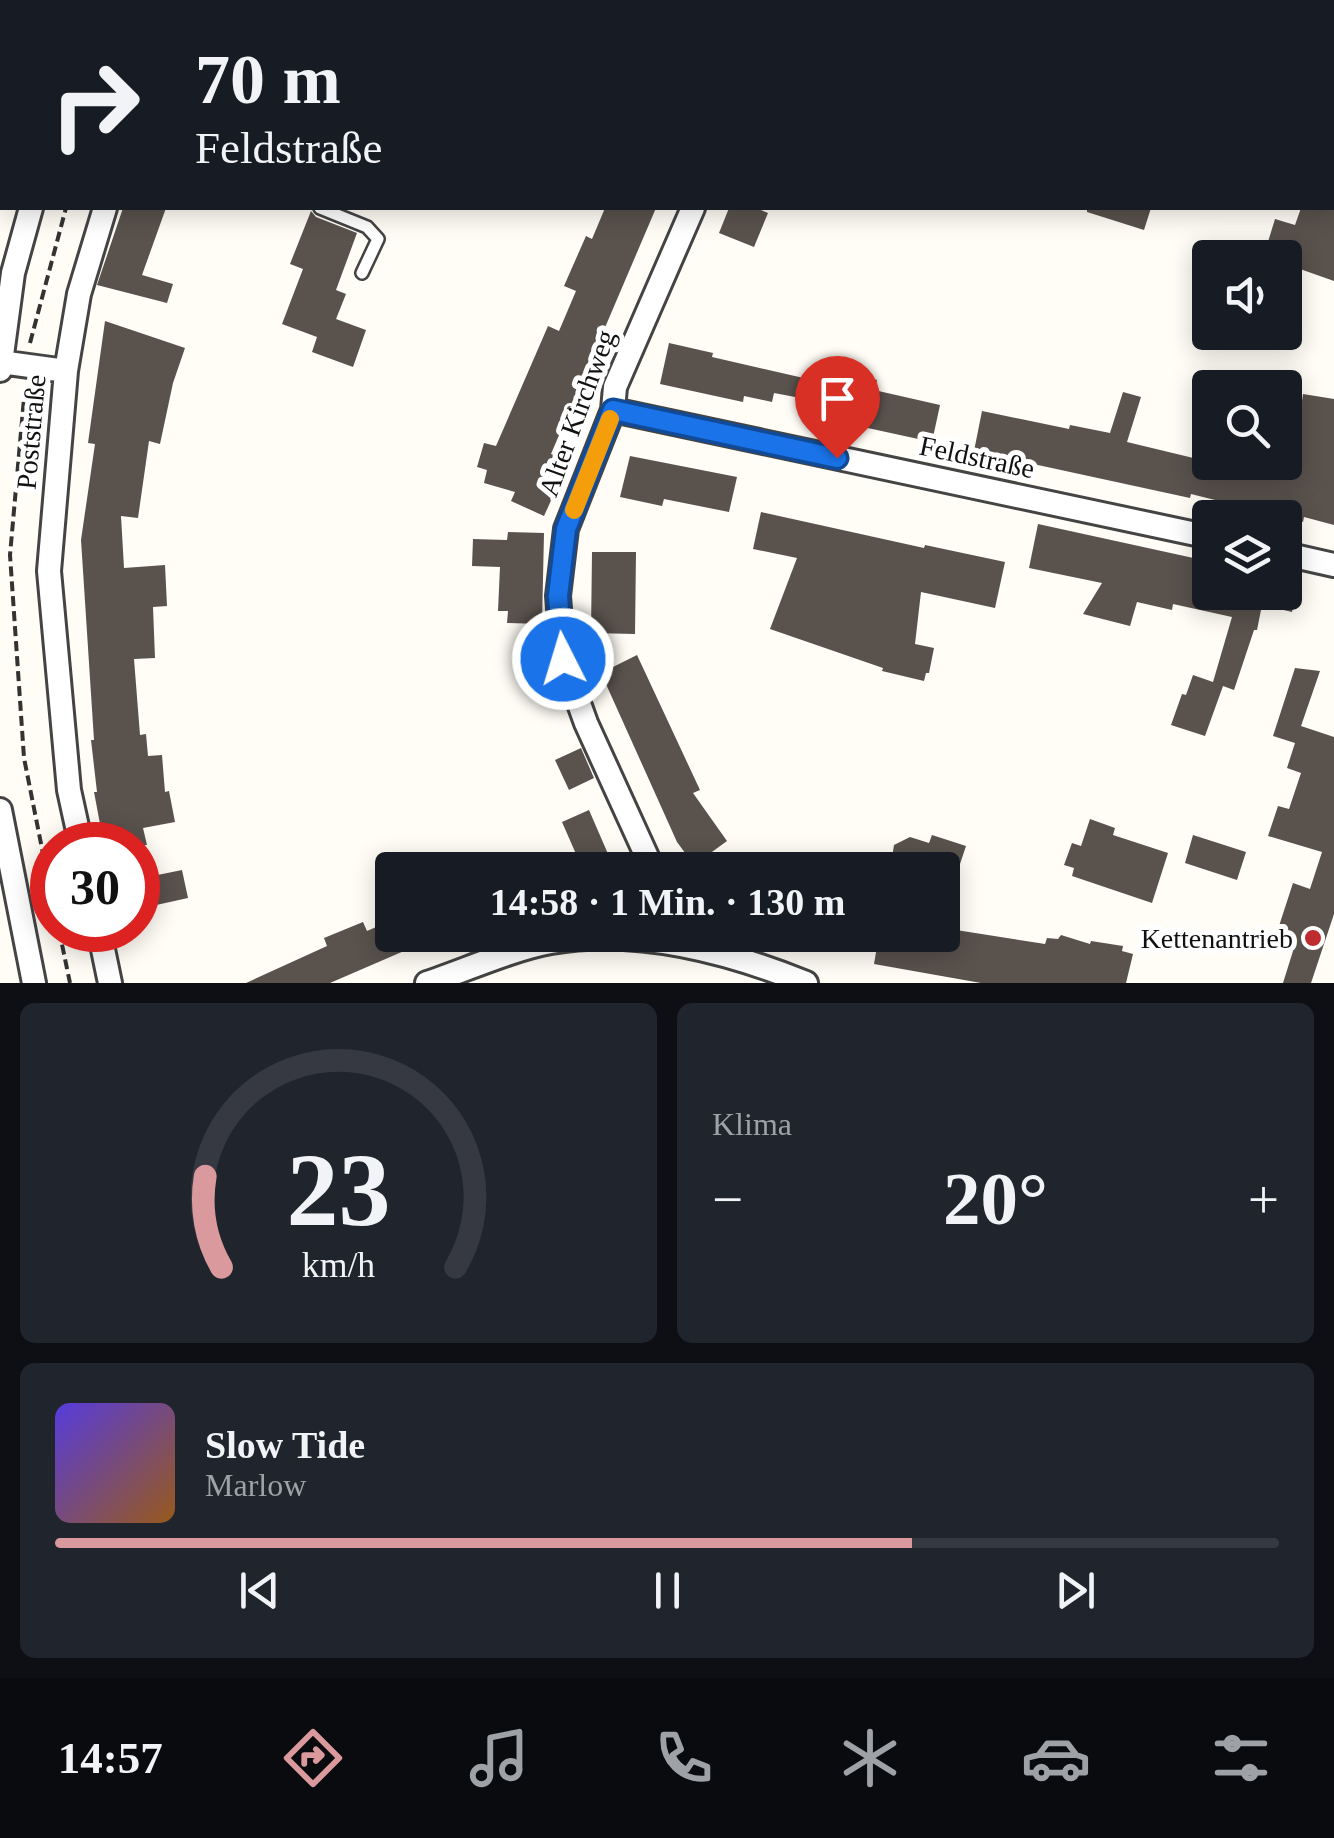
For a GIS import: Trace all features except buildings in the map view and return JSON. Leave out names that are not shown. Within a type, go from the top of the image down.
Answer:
[{"type":"street","name":"Poststraße","points":[[0,365],[12,274],[30,210]]},
{"type":"street","name":"Poststraße","points":[[76,822],[69,790],[50,571],[66,371],[79,294],[103,210]]},
{"type":"street","name":"Alter Kirchweg","points":[[645,852],[586,723],[563,659],[558,596],[566,529],[613,410],[615,387],[692,210]]},
{"type":"street","points":[[0,365],[66,371]]},
{"type":"street","name":"Feldstraße","points":[[613,410],[1192,533]]},
{"type":"street","points":[[1302,558],[1334,565]]},
{"type":"street","points":[[0,810],[34,983]]},
{"type":"street","points":[[103,952],[110,983]]},
{"type":"street","points":[[427,983],[519,952]]},
{"type":"street","points":[[702,952],[748,973],[806,983]]},
{"type":"lane","points":[[325,210],[367,227],[378,239],[362,273]]},
{"type":"path","points":[[64,952],[70,983]]},
{"type":"slow traffic","points":[[574,510],[610,419]]},
{"type":"place","name":"Kettenantrieb","points":[[1313,938]]},
{"type":"route","points":[[563,659],[558,596],[566,529],[613,410],[837,458]]}]
